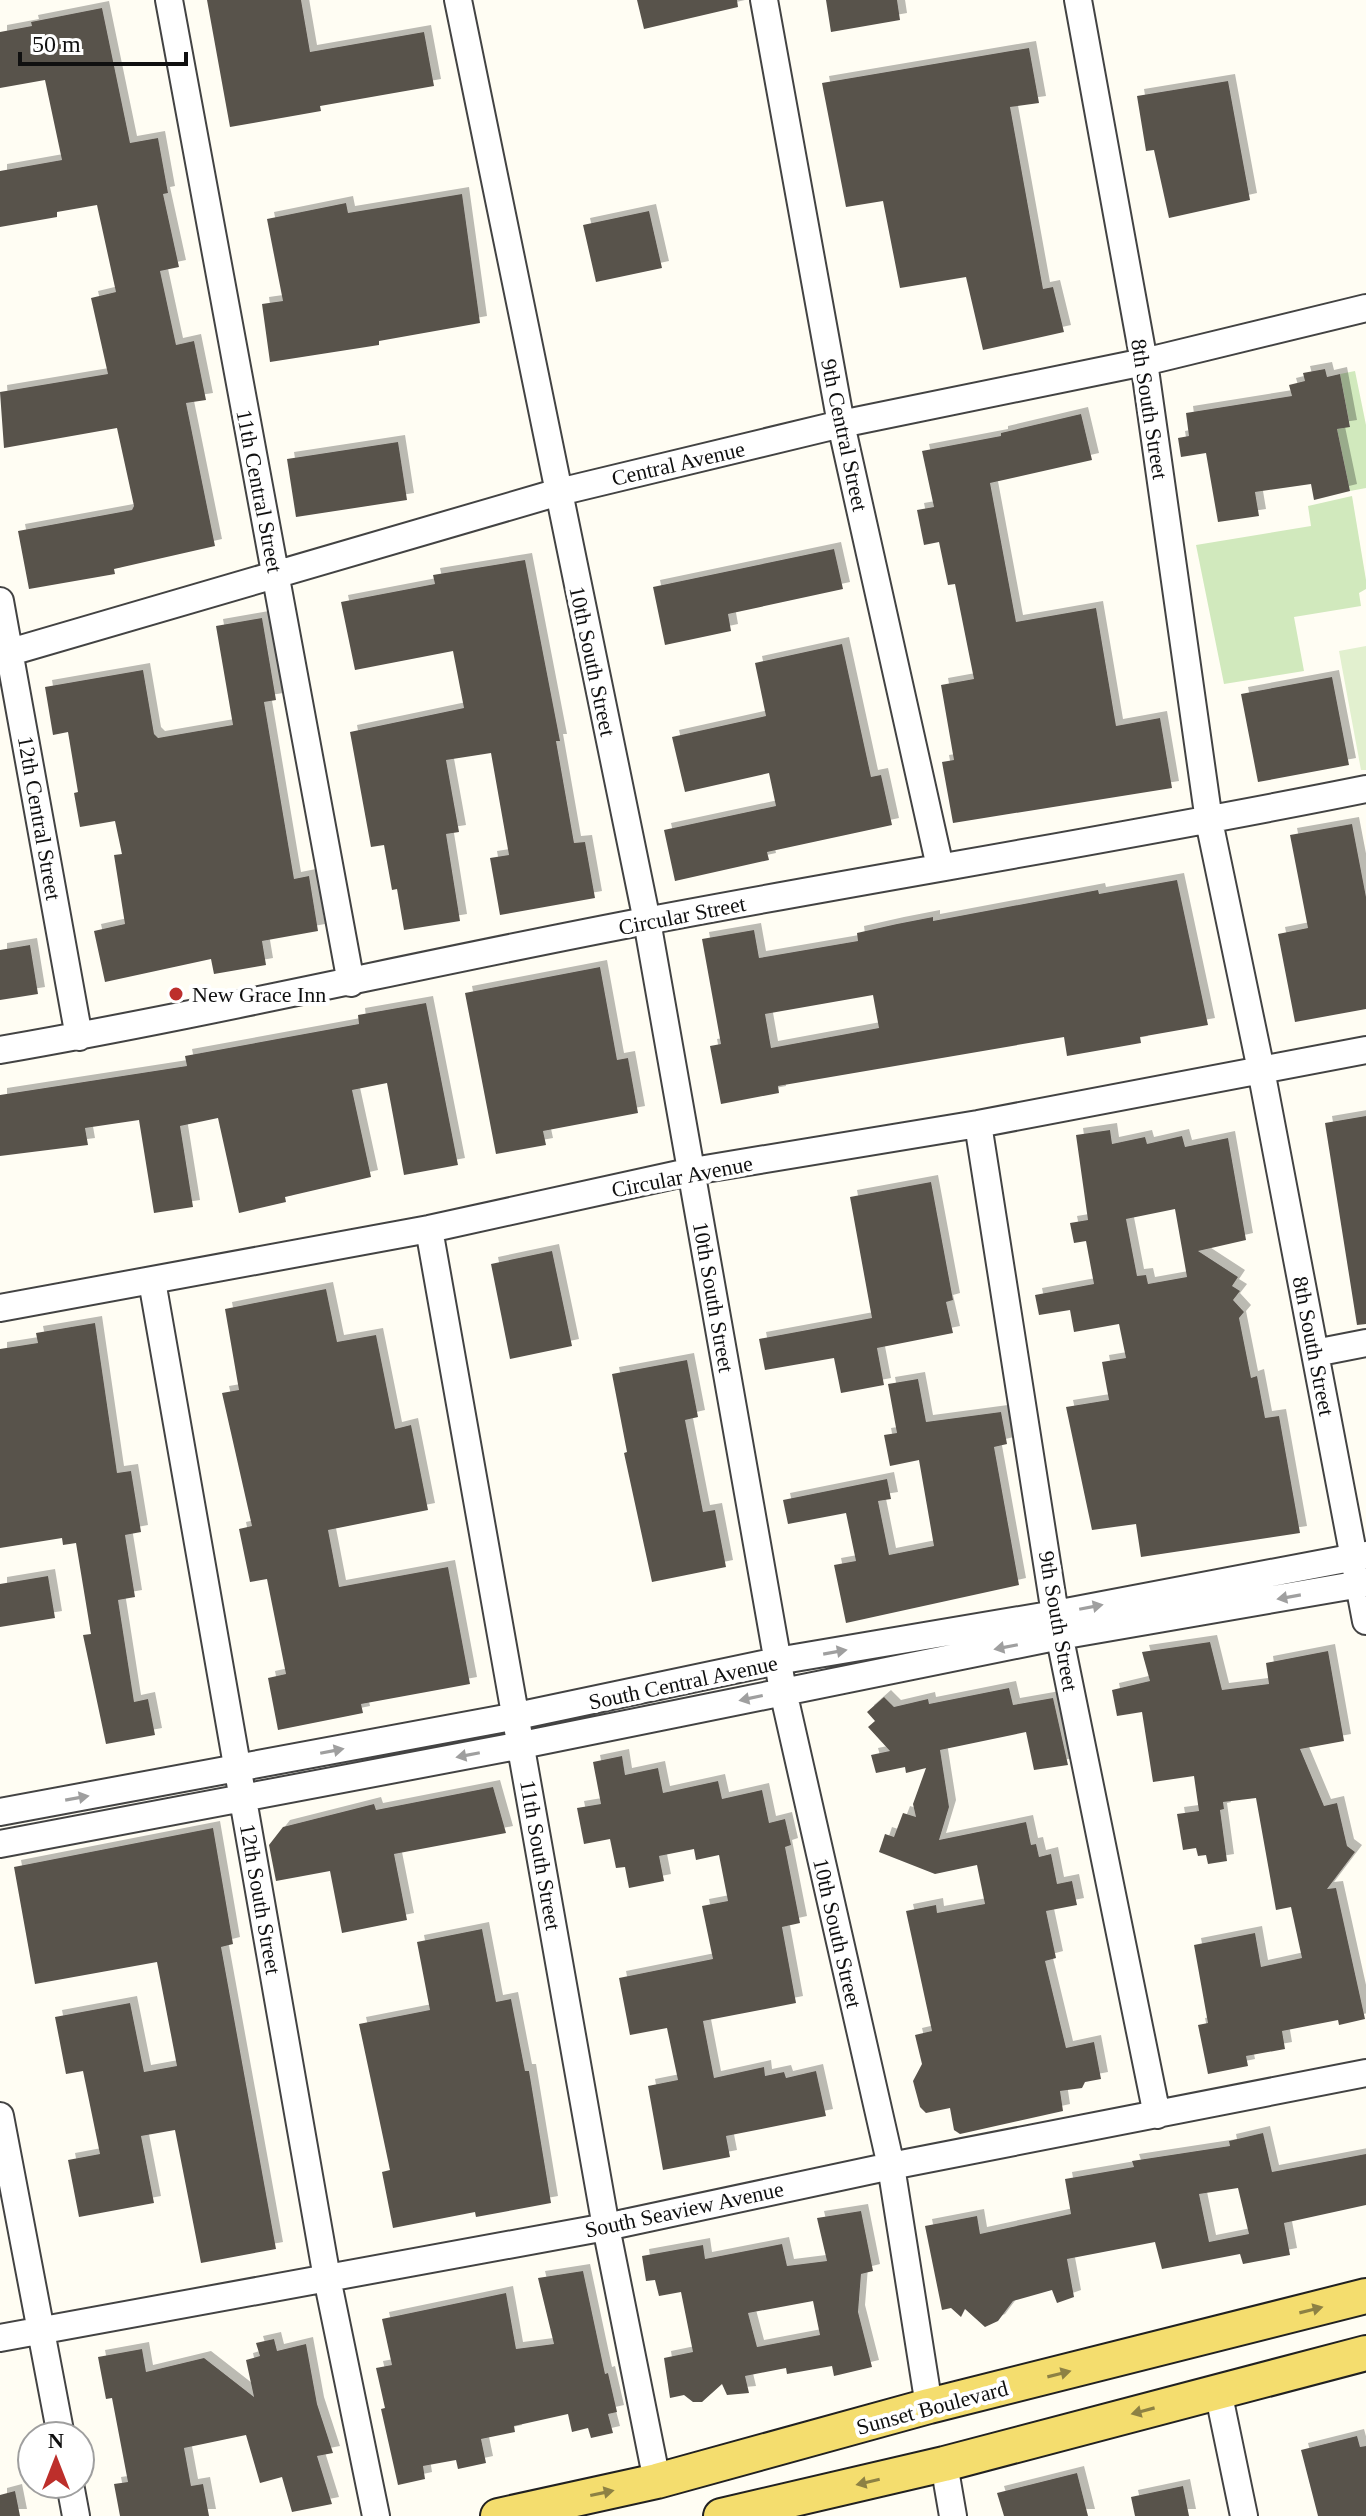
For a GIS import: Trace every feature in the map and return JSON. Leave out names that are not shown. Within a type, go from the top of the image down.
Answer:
[{"type":"main road","name":"Sunset Boulevard","points":[[498,2516],[657,2481],[929,2406],[1366,2296]]},
{"type":"main road","points":[[721,2516],[944,2464],[1366,2353]]},
{"type":"street","name":"11th Central Street","points":[[169,0],[351,983]]},
{"type":"street","name":"10th South Street","points":[[458,0],[647,921],[777,1661],[891,2166],[929,2406]]},
{"type":"street","name":"9th Central Street","points":[[764,0],[841,424],[940,867]]},
{"type":"street","name":"8th South Street","points":[[1078,0],[1144,362],[1209,821],[1315,1353],[1360,1556],[1366,1621]]},
{"type":"street","name":"Central Avenue","points":[[5,654],[559,492],[841,424],[1144,362],[1366,308]]},
{"type":"street","name":"12th Central Street","points":[[0,601],[5,654],[79,1037]]},
{"type":"street","name":"Circular Street","points":[[0,1050],[351,983],[647,921],[1209,821],[1366,789]]},
{"type":"street","name":"Circular Avenue","points":[[0,1308],[429,1229],[693,1171],[978,1124],[1366,1050]]},
{"type":"street","name":"9th South Street","points":[[978,1124],[1058,1625],[1157,2115]]},
{"type":"street","name":"11th South Street","points":[[429,1229],[606,2227],[657,2481]]},
{"type":"street","name":"12th South Street","points":[[152,1281],[327,2278],[376,2516]]},
{"type":"street","points":[[1315,1353],[1366,1343]]},
{"type":"street","name":"South Central Avenue","points":[[0,1812],[517,1716],[777,1661],[1058,1625],[1360,1556]]},
{"type":"street","points":[[0,1844],[522,1745],[783,1691],[1058,1625],[1362,1584]]},
{"type":"street","name":"South Seaview Avenue","points":[[0,2338],[606,2227],[891,2166],[1366,2073]]},
{"type":"street","points":[[0,2116],[58,2420]]},
{"type":"street","points":[[1218,2391],[1244,2516]]},
{"type":"street","points":[[944,2464],[953,2516]]},
{"type":"green space","points":[[1355,371],[1366,425],[1366,488],[1350,491],[1337,429],[1350,426],[1340,374]]},
{"type":"green space","points":[[1352,496],[1366,580],[1366,589],[1359,593],[1361,606],[1294,617],[1304,671],[1224,684],[1196,545],[1311,526],[1308,506]]},
{"type":"green space","points":[[1366,646],[1366,770],[1361,770],[1339,651]]},
{"type":"building","points":[[207,0],[301,0],[310,52],[424,32],[434,86],[320,106],[321,111],[230,127]]},
{"type":"building","points":[[637,0],[737,0],[738,7],[644,29]]},
{"type":"building","points":[[826,0],[897,0],[900,20],[831,32]]},
{"type":"building","points":[[102,8],[130,143],[158,138],[168,193],[163,194],[179,267],[160,271],[176,345],[194,341],[206,400],[186,403],[215,546],[114,569],[115,574],[29,589],[18,531],[132,510],[134,506],[117,428],[4,448],[0,392],[108,374],[91,298],[116,292],[97,205],[57,212],[57,217],[0,227],[0,171],[62,160],[45,80],[0,88],[0,32],[32,26],[31,22]]},
{"type":"building","points":[[1029,48],[1039,103],[1010,107],[1043,289],[1053,287],[1064,332],[983,350],[966,277],[900,288],[883,201],[846,207],[822,83]]},
{"type":"building","points":[[1228,81],[1250,200],[1169,218],[1154,150],[1146,151],[1137,96]]},
{"type":"building","points":[[462,194],[480,323],[379,341],[379,345],[270,362],[262,304],[283,301],[267,219],[346,203],[348,213]]},
{"type":"building","points":[[649,211],[662,268],[596,282],[583,225]]},
{"type":"building","points":[[1325,369],[1327,377],[1340,374],[1350,427],[1337,429],[1350,491],[1314,500],[1311,484],[1255,492],[1259,516],[1218,522],[1206,453],[1181,457],[1178,438],[1189,436],[1186,413],[1292,396],[1289,385],[1305,381],[1303,373]]},
{"type":"building","points":[[1081,414],[1092,460],[990,483],[1016,622],[1096,608],[1116,726],[1160,718],[1172,788],[953,823],[942,762],[954,760],[941,685],[974,679],[955,584],[948,585],[939,542],[924,545],[917,510],[934,507],[922,451],[1001,436],[1001,433]]},
{"type":"building","points":[[398,442],[407,500],[296,517],[287,459]]},
{"type":"building","points":[[834,549],[843,589],[728,614],[731,631],[665,645],[653,587]]},
{"type":"building","points":[[525,560],[560,741],[556,741],[574,843],[585,842],[595,898],[500,915],[490,858],[509,855],[491,753],[446,760],[459,832],[446,834],[460,921],[404,930],[397,889],[392,890],[384,845],[371,847],[350,732],[464,708],[453,651],[355,670],[341,602],[435,584],[433,575]]},
{"type":"building","points":[[262,618],[276,700],[264,702],[294,879],[309,876],[318,931],[262,941],[266,965],[214,974],[211,959],[105,982],[94,931],[125,924],[114,855],[122,854],[115,821],[80,827],[74,793],[78,792],[68,732],[53,735],[45,687],[143,670],[154,734],[158,738],[233,725],[216,626]]},
{"type":"building","points":[[842,644],[871,777],[881,775],[892,825],[767,852],[769,860],[675,881],[664,830],[776,806],[769,773],[685,792],[672,737],[766,716],[755,663]]},
{"type":"building","points":[[1332,677],[1349,765],[1258,782],[1241,694]]},
{"type":"building","points":[[1352,824],[1366,897],[1366,1009],[1295,1022],[1278,934],[1308,928],[1290,835]]},
{"type":"building","points":[[1177,880],[1208,1025],[1140,1037],[1141,1043],[1067,1056],[1064,1037],[778,1086],[779,1093],[721,1104],[710,1046],[721,1044],[702,939],[754,930],[759,958],[858,941],[857,933],[933,917],[933,921],[1098,890],[1099,894]],"holes":[[[873,995],[879,1028],[771,1048],[765,1014]]]},
{"type":"building","points":[[30,945],[38,994],[0,1000],[0,950]]},
{"type":"building","points":[[600,967],[617,1060],[628,1058],[638,1113],[543,1131],[546,1145],[496,1154],[465,993]]},
{"type":"building","points":[[426,1003],[458,1165],[404,1175],[387,1083],[352,1090],[371,1177],[285,1197],[286,1202],[239,1213],[218,1118],[180,1126],[193,1207],[154,1213],[139,1120],[85,1128],[88,1145],[0,1156],[0,1095],[187,1066],[185,1056],[359,1024],[358,1015]]},
{"type":"building","points":[[1366,1116],[1366,1324],[1357,1325],[1325,1123]]},
{"type":"building","points":[[1110,1130],[1112,1144],[1145,1137],[1147,1144],[1182,1136],[1185,1147],[1228,1138],[1246,1240],[1198,1251],[1238,1277],[1232,1286],[1240,1291],[1233,1300],[1244,1312],[1239,1318],[1251,1378],[1257,1376],[1265,1418],[1279,1416],[1300,1533],[1141,1557],[1136,1524],[1092,1530],[1066,1407],[1109,1400],[1102,1362],[1126,1358],[1119,1324],[1074,1332],[1070,1310],[1039,1315],[1035,1295],[1094,1284],[1086,1241],[1074,1243],[1070,1223],[1088,1220],[1076,1135]],"holes":[[[1175,1209],[1187,1277],[1148,1284],[1146,1275],[1137,1276],[1126,1219]]]},
{"type":"building","points":[[931,1182],[953,1300],[946,1302],[953,1333],[877,1348],[884,1385],[841,1393],[834,1358],[765,1370],[759,1339],[872,1318],[850,1197]]},
{"type":"building","points":[[552,1251],[572,1346],[510,1359],[491,1264]]},
{"type":"building","points":[[326,1289],[337,1342],[376,1335],[395,1429],[411,1425],[428,1510],[328,1530],[339,1587],[448,1567],[470,1684],[361,1704],[363,1713],[278,1730],[268,1678],[286,1674],[267,1579],[250,1582],[239,1529],[252,1526],[222,1393],[239,1390],[225,1309]]},
{"type":"building","points":[[95,1323],[117,1473],[131,1471],[141,1532],[125,1535],[135,1597],[118,1600],[134,1702],[148,1699],[155,1735],[106,1744],[83,1635],[91,1634],[76,1543],[63,1545],[62,1538],[0,1548],[0,1349],[38,1343],[36,1333]]},
{"type":"building","points":[[687,1360],[698,1417],[685,1420],[703,1512],[715,1510],[726,1567],[652,1582],[624,1453],[627,1452],[612,1374]]},
{"type":"building","points":[[918,1379],[926,1422],[1001,1412],[1007,1444],[994,1447],[1019,1585],[846,1623],[834,1565],[856,1561],[846,1513],[788,1524],[783,1500],[887,1479],[891,1499],[878,1501],[889,1555],[934,1546],[919,1460],[890,1466],[884,1435],[897,1433],[888,1384]]},
{"type":"building","points":[[48,1576],[55,1618],[0,1627],[0,1584]]},
{"type":"building","points":[[1210,1642],[1222,1690],[1269,1684],[1266,1663],[1328,1651],[1344,1741],[1300,1749],[1324,1806],[1337,1803],[1347,1846],[1355,1852],[1327,1889],[1336,1888],[1365,2019],[1339,2025],[1338,2020],[1282,2031],[1285,2049],[1246,2056],[1248,2066],[1208,2074],[1198,2025],[1208,2023],[1194,1945],[1255,1933],[1261,1967],[1302,1958],[1291,1907],[1276,1910],[1256,1798],[1223,1802],[1224,1809],[1220,1810],[1227,1861],[1208,1864],[1206,1855],[1198,1856],[1196,1848],[1183,1850],[1177,1814],[1199,1811],[1194,1776],[1153,1782],[1142,1712],[1117,1716],[1112,1690],[1150,1681],[1142,1652]]},
{"type":"building","points":[[1009,1688],[1013,1705],[1053,1698],[1068,1765],[1034,1770],[1026,1732],[940,1750],[949,1807],[939,1840],[1026,1822],[1031,1845],[1036,1844],[1039,1857],[1051,1854],[1057,1884],[1072,1881],[1077,1905],[1046,1911],[1056,1958],[1045,1961],[1066,2048],[1094,2042],[1101,2079],[1085,2082],[1082,2088],[1060,2091],[1063,2111],[960,2134],[954,2130],[950,2108],[926,2113],[920,2107],[913,2081],[922,2064],[915,2035],[932,2031],[906,1911],[936,1905],[937,1913],[985,1904],[977,1865],[935,1874],[879,1852],[885,1834],[894,1837],[903,1813],[916,1817],[913,1804],[926,1768],[906,1773],[905,1767],[876,1773],[871,1755],[890,1751],[868,1727],[875,1721],[867,1712],[884,1697],[894,1707],[928,1699],[929,1704]]},
{"type":"building","points":[[622,1756],[625,1775],[658,1768],[663,1793],[718,1781],[722,1799],[762,1790],[769,1823],[785,1819],[791,1845],[785,1847],[800,1923],[782,1927],[796,2003],[703,2021],[714,2078],[764,2067],[765,2076],[784,2072],[786,2078],[816,2071],[826,2116],[726,2136],[730,2157],[663,2170],[648,2086],[678,2080],[667,2028],[630,2035],[619,1978],[713,1959],[702,1906],[728,1901],[719,1855],[696,1860],[694,1849],[659,1856],[664,1881],[629,1888],[625,1867],[616,1868],[610,1839],[584,1844],[577,1808],[601,1804],[593,1762]]},
{"type":"building","points":[[493,1787],[506,1833],[394,1854],[407,1920],[342,1933],[330,1871],[276,1881],[269,1845],[283,1827],[374,1804],[376,1810]]},
{"type":"building","points":[[213,1828],[233,1944],[221,1947],[276,2249],[201,2263],[175,2130],[141,2136],[154,2203],[79,2217],[68,2160],[100,2154],[83,2071],[66,2074],[55,2017],[130,2003],[144,2072],[177,2066],[157,1962],[35,1984],[14,1867]]},
{"type":"building","points":[[482,1929],[496,2002],[511,1999],[525,2071],[529,2071],[551,2203],[476,2217],[475,2212],[393,2228],[382,2172],[390,2170],[359,2024],[430,2010],[417,1942]]},
{"type":"building","points":[[1263,2133],[1272,2172],[1366,2154],[1366,2205],[1284,2223],[1290,2255],[1243,2264],[1240,2254],[1162,2269],[1155,2242],[1067,2259],[1074,2297],[1057,2303],[1052,2290],[1013,2301],[998,2321],[985,2327],[965,2309],[961,2317],[951,2308],[942,2310],[925,2226],[977,2216],[980,2234],[1071,2214],[1065,2179],[1134,2167],[1132,2161],[1230,2146],[1229,2141]],"holes":[[[1238,2188],[1249,2234],[1209,2242],[1199,2194]]]},
{"type":"building","points":[[861,2211],[873,2271],[861,2274],[858,2312],[872,2367],[834,2376],[832,2366],[787,2374],[786,2368],[745,2376],[749,2393],[727,2395],[722,2384],[702,2402],[693,2402],[684,2395],[670,2398],[664,2358],[693,2352],[681,2292],[659,2296],[655,2280],[646,2281],[642,2256],[703,2245],[705,2259],[782,2244],[787,2266],[827,2261],[817,2218]],"holes":[[[813,2301],[820,2335],[757,2347],[748,2313]]]},
{"type":"building","points":[[583,2271],[605,2374],[608,2373],[617,2412],[608,2414],[613,2433],[591,2438],[588,2428],[572,2432],[568,2414],[514,2426],[515,2432],[481,2439],[486,2463],[458,2469],[456,2460],[423,2466],[425,2479],[398,2485],[381,2409],[385,2408],[376,2368],[392,2365],[382,2319],[506,2293],[516,2349],[554,2344],[538,2278]]},
{"type":"building","points":[[274,2339],[277,2351],[306,2344],[317,2404],[333,2453],[317,2456],[332,2504],[292,2512],[282,2477],[260,2483],[246,2435],[184,2448],[191,2486],[203,2484],[209,2516],[120,2516],[114,2484],[128,2482],[112,2398],[106,2399],[98,2357],[142,2349],[146,2372],[204,2358],[254,2397],[246,2360],[260,2356],[256,2343]]},
{"type":"building","points":[[1357,2436],[1360,2447],[1366,2446],[1366,2516],[1318,2516],[1301,2450]]},
{"type":"building","points":[[1077,2473],[1088,2516],[1004,2516],[997,2493]]},
{"type":"building","points":[[1183,2486],[1189,2516],[1135,2516],[1131,2497]]},
{"type":"building","points":[[15,2491],[20,2516],[0,2516],[0,2495]]},
{"type":"place","name":"New Grace Inn","points":[[176,994]]}]
